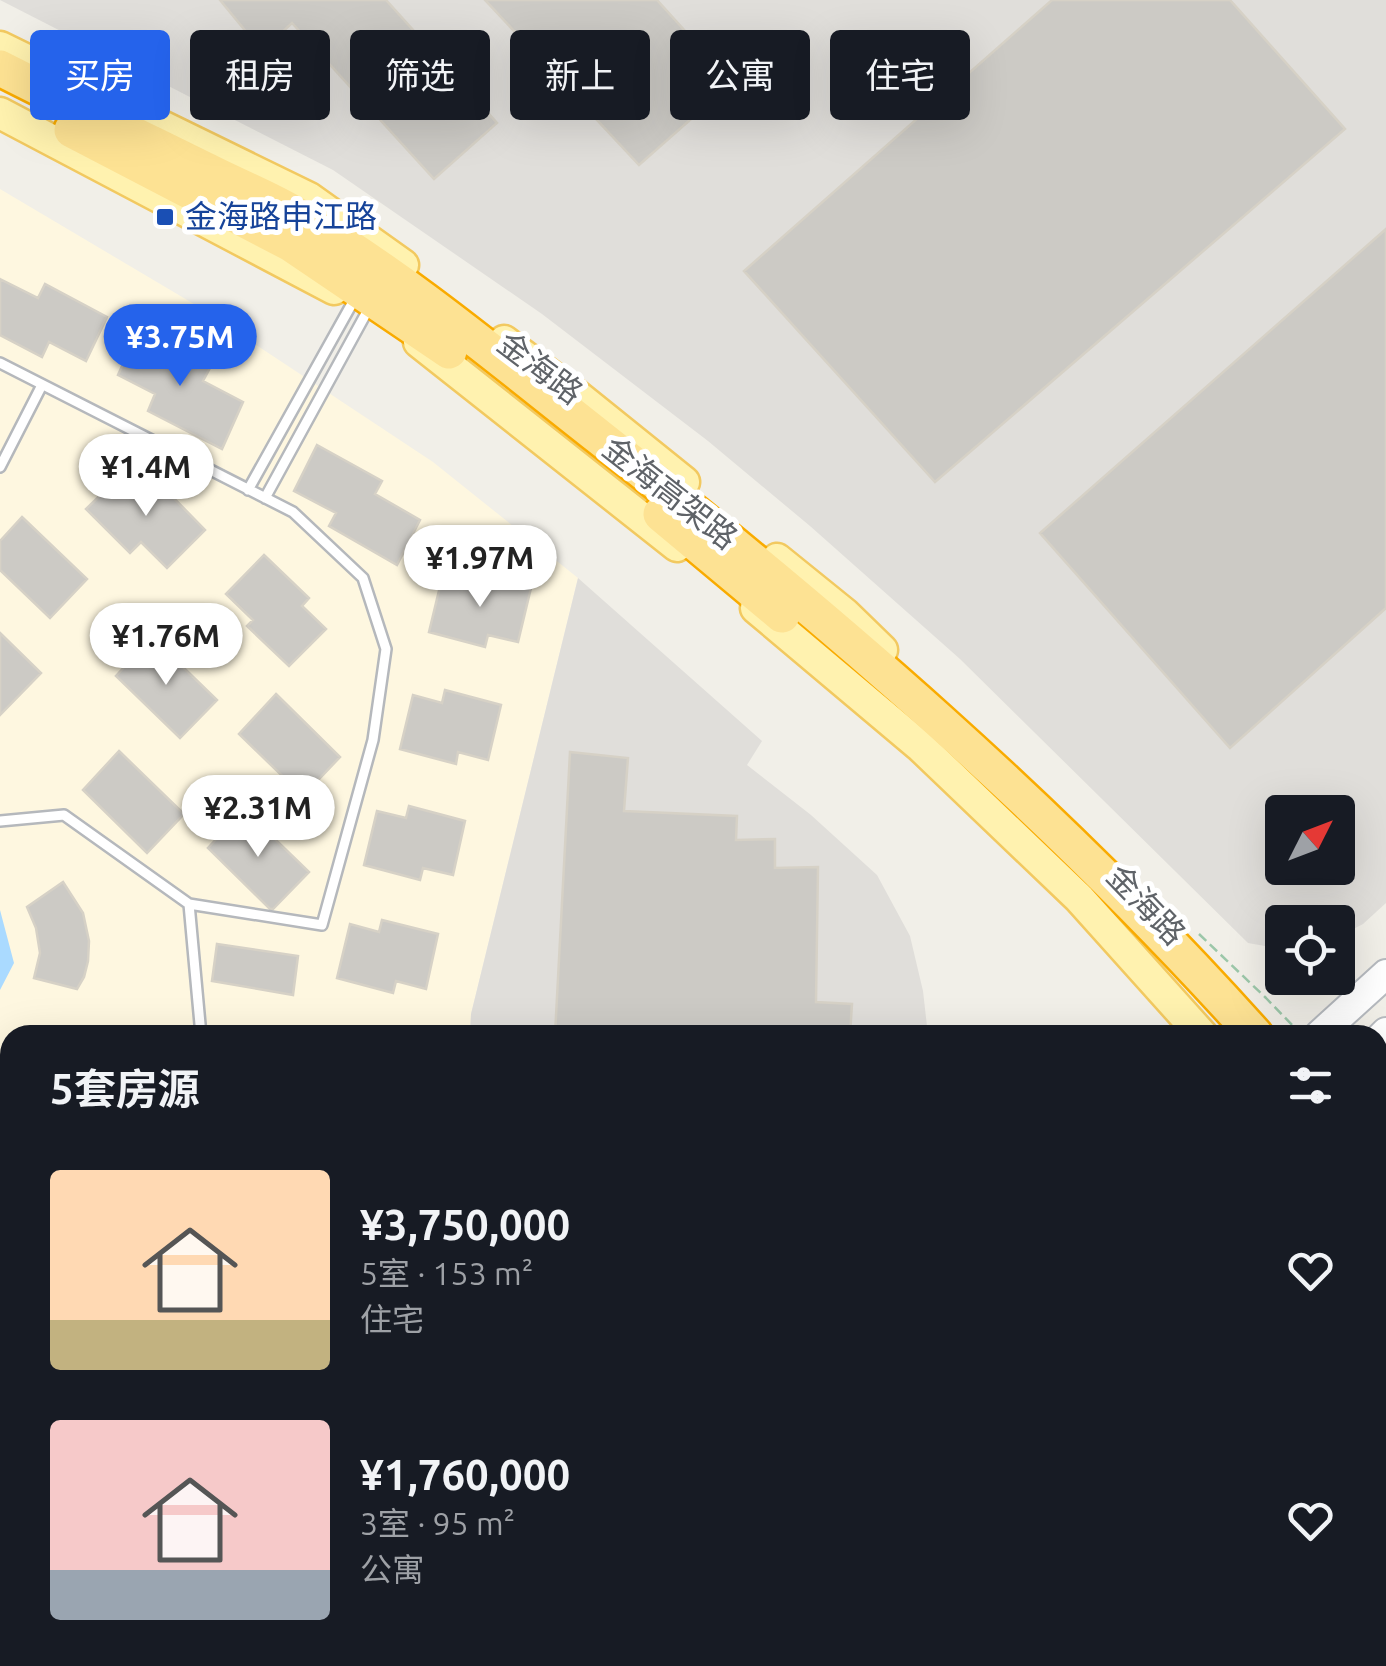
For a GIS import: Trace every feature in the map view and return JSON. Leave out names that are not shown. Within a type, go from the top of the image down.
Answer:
[{"type":"highway","points":[[0,55],[320,213],[394,264],[411,271]]},
{"type":"highway","name":"金海高架路","points":[[0,68],[291,211],[359,253],[489,351],[728,538],[860,651],[1112,882],[1245,1025]]},
{"type":"highway","name":"金海高架路","points":[[0,93],[291,244],[424,331],[618,478],[821,648],[1064,864],[1215,1025]]},
{"type":"main road","name":"金海路","points":[[0,46],[309,198],[571,391],[844,614],[1277,1025]]},
{"type":"main road","name":"金海路","points":[[0,113],[387,317],[762,613],[920,746],[1079,898],[1193,1025]]},
{"type":"main road","points":[[1330,1025],[1386,974]]},
{"type":"lane","points":[[248,490],[362,304]]},
{"type":"lane","points":[[264,498],[362,304]]},
{"type":"lane","points":[[0,362],[293,512],[363,578],[386,649],[373,740],[322,925],[189,904],[64,815],[0,820]]},
{"type":"lane","points":[[0,466],[42,385]]},
{"type":"lane","points":[[189,904],[200,1025]]},
{"type":"shaded area","points":[[0,0],[1386,0],[1386,903],[1355,928],[1355,905],[1265,905],[1265,946],[1248,943],[960,659],[708,441],[542,314],[333,170],[235,120],[330,120],[330,30],[190,30],[190,97],[170,87],[170,30],[59,30]]},
{"type":"shaded area","points":[[0,189],[199,307],[433,462],[578,578],[470,1025],[0,1025]]},
{"type":"shaded area","points":[[578,578],[762,741],[747,765],[811,815],[877,875],[910,936],[927,1025],[470,1025]]},
{"type":"water","points":[[0,910],[14,963],[0,990]]},
{"type":"building","points":[[220,0],[386,0],[413,30],[350,30],[350,87],[330,65],[330,30],[298,30],[292,23],[284,30],[245,30]]},
{"type":"building","points":[[485,0],[657,0],[684,30],[670,30],[670,120],[690,120],[639,165],[597,120],[650,120],[650,30],[513,30]]},
{"type":"building","points":[[1052,0],[1230,0],[1345,129],[935,482],[744,271],[916,120],[970,120],[970,72]]},
{"type":"building","points":[[490,115],[497,123],[434,179],[380,120],[490,120]]},
{"type":"building","points":[[1386,229],[1386,608],[1230,748],[1040,533]]},
{"type":"building","points":[[0,279],[38,298],[45,284],[107,317],[86,361],[49,342],[42,357],[0,335]]},
{"type":"building","points":[[139,329],[211,366],[203,381],[243,402],[222,449],[148,411],[155,394],[118,375]]},
{"type":"building","points":[[317,445],[382,481],[375,494],[420,520],[397,565],[329,526],[336,513],[294,491]]},
{"type":"building","points":[[125,471],[151,497],[162,486],[205,530],[167,568],[141,542],[130,553],[86,509]]},
{"type":"building","points":[[22,517],[87,579],[50,618],[0,570],[0,541]]},
{"type":"building","points":[[264,555],[309,598],[302,606],[326,629],[289,666],[247,626],[253,620],[226,594]]},
{"type":"building","points":[[475,573],[531,588],[518,642],[488,635],[485,647],[429,632],[442,578],[472,586]]},
{"type":"building","points":[[0,633],[41,673],[0,715]]},
{"type":"building","points":[[152,637],[217,700],[180,738],[116,676]]},
{"type":"building","points":[[445,690],[501,705],[488,760],[458,752],[456,764],[400,749],[413,695],[442,703]]},
{"type":"building","points":[[276,694],[340,757],[303,796],[239,734]]},
{"type":"building","points":[[119,751],[184,814],[147,853],[83,790]]},
{"type":"building","points":[[570,752],[628,758],[624,811],[737,816],[736,840],[775,839],[775,868],[818,867],[816,1002],[852,1004],[851,1025],[556,1025]]},
{"type":"building","points":[[409,806],[465,821],[453,875],[423,868],[420,880],[364,865],[377,811],[406,818]]},
{"type":"building","points":[[244,809],[309,872],[273,909],[208,848]]},
{"type":"building","points":[[63,882],[83,913],[89,941],[84,977],[77,989],[34,978],[40,953],[27,907]]},
{"type":"building","points":[[382,920],[438,934],[426,989],[396,981],[393,993],[337,978],[350,924],[379,932]]},
{"type":"building","points":[[217,944],[298,956],[293,995],[212,981]]},
{"type":"place","name":"金海路申江路","points":[[165,217]]}]
